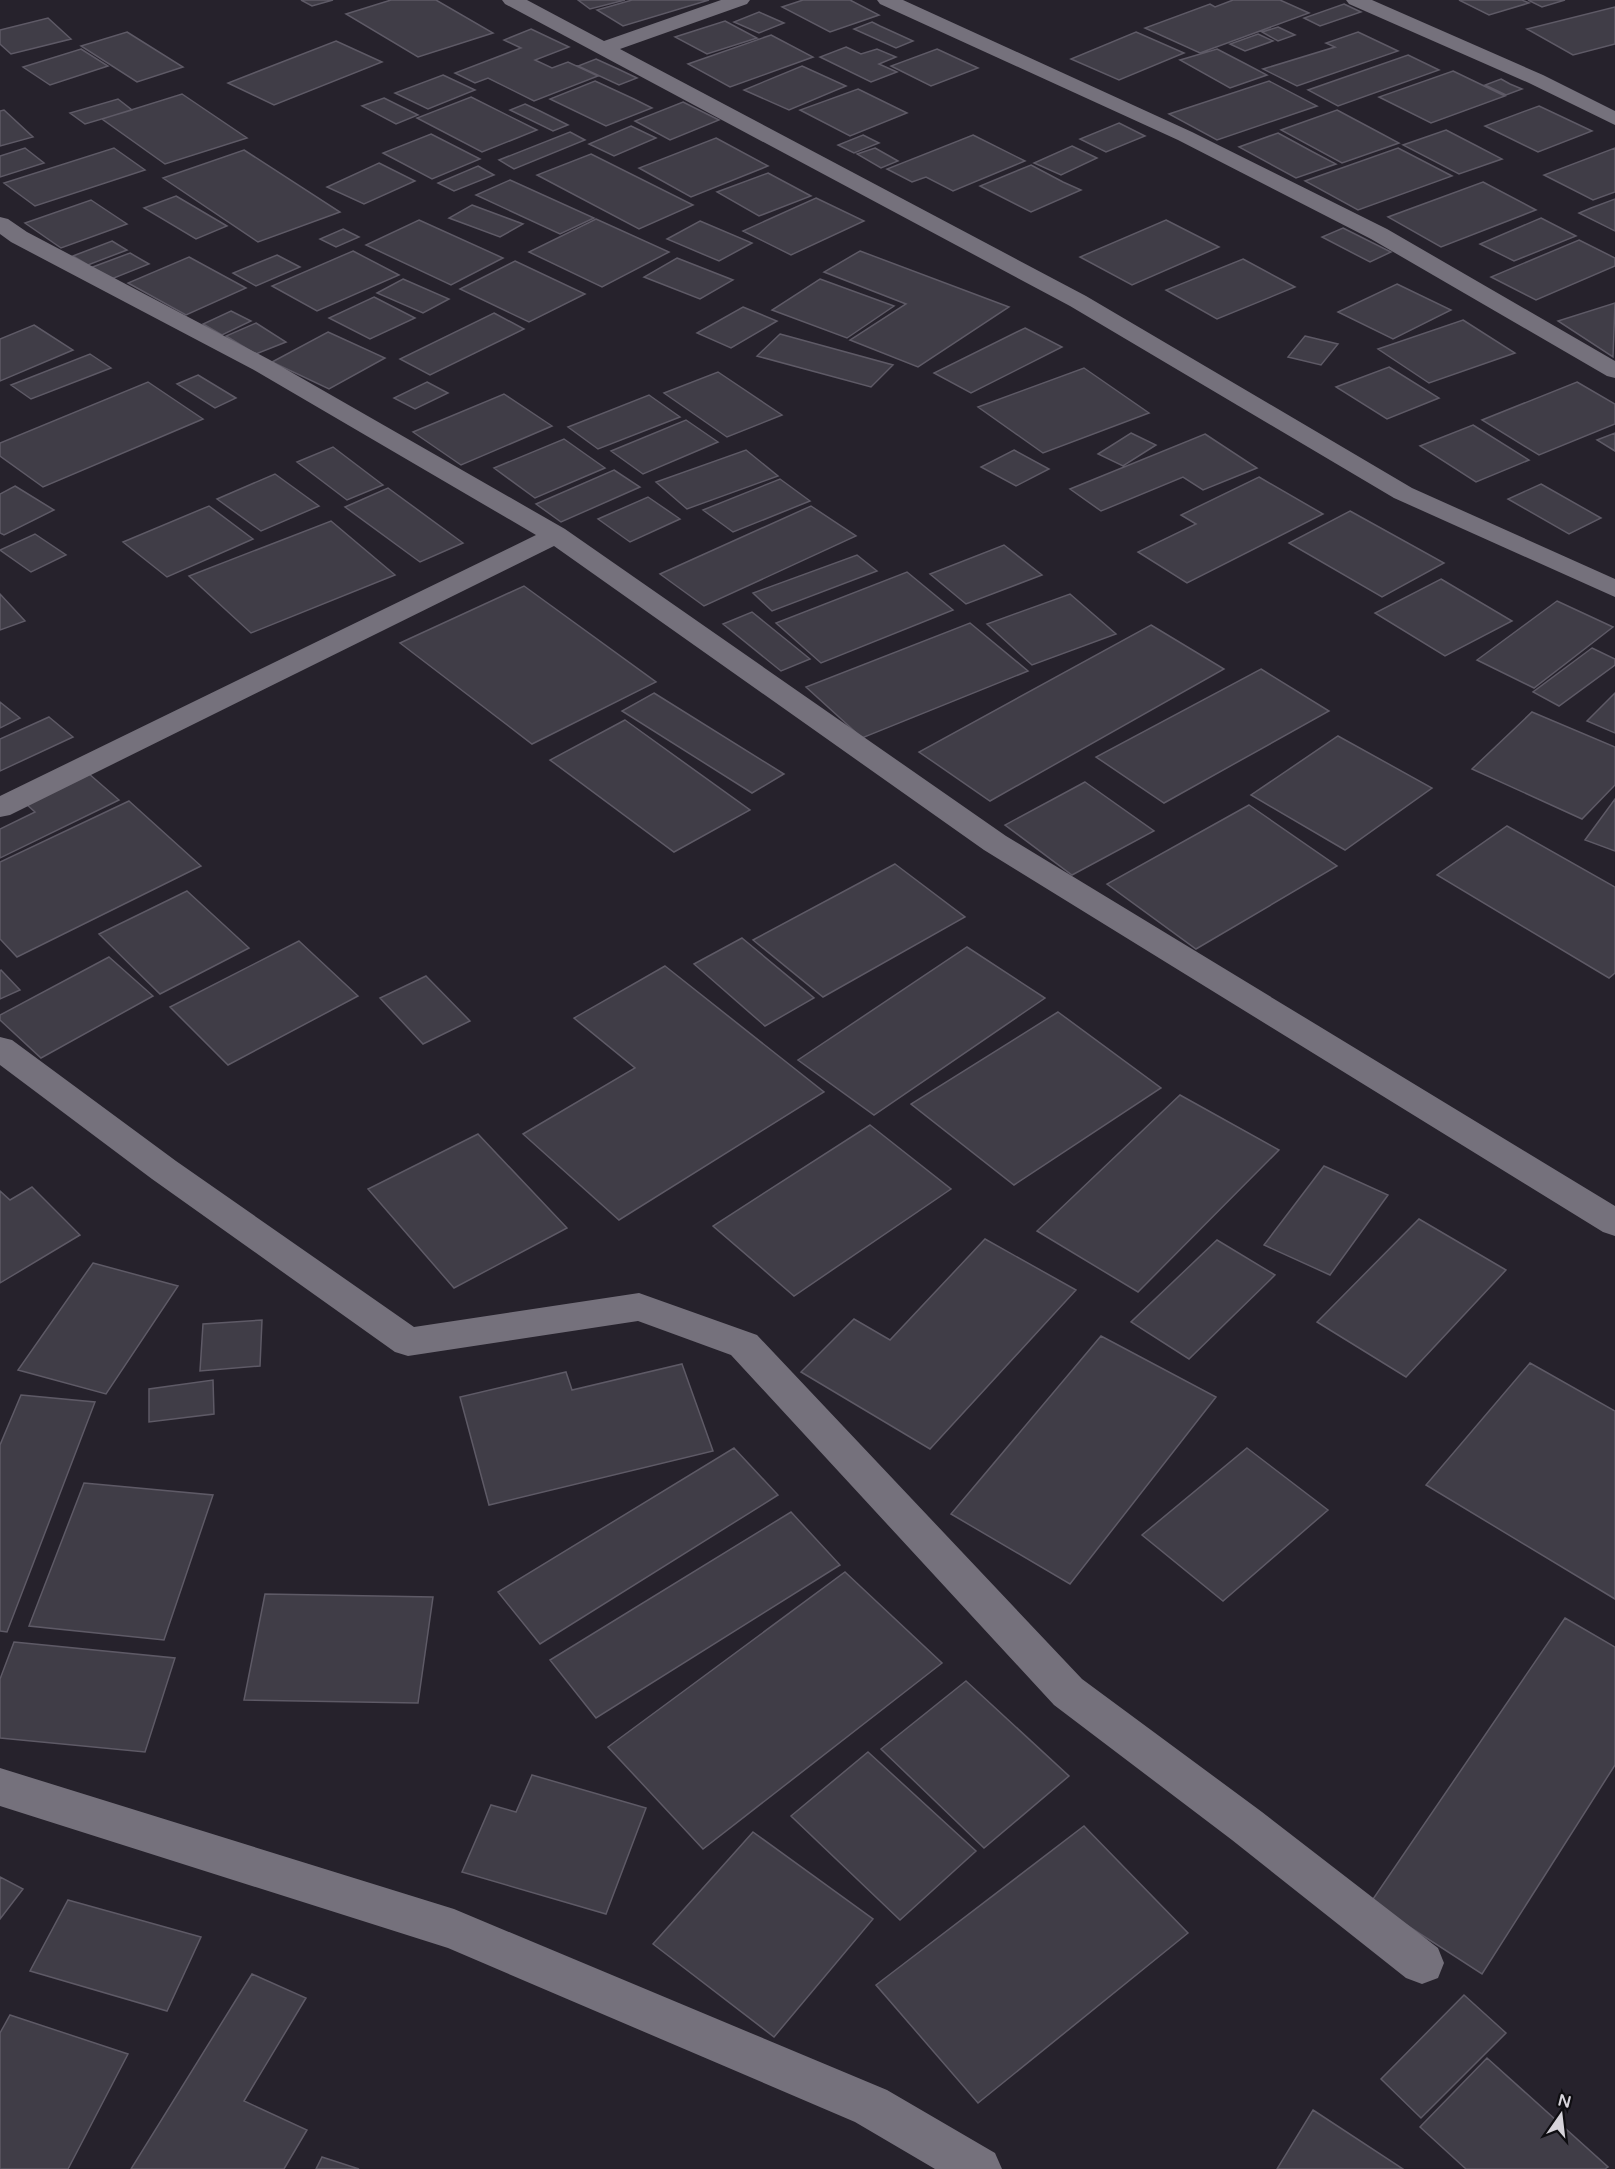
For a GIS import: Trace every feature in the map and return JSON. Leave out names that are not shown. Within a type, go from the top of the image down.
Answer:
[{"type":"street","points":[[512,0],[1078,301],[1403,492],[1615,589]]},
{"type":"street","points":[[604,48],[740,0]]},
{"type":"street","points":[[887,0],[1185,136],[1379,234],[1615,372]]},
{"type":"street","points":[[1356,0],[1536,79],[1615,119]]},
{"type":"street","points":[[0,225],[262,365],[556,535],[995,843],[1615,1223]]},
{"type":"street","points":[[0,808],[556,535]]},
{"type":"street","points":[[0,1048],[164,1170],[408,1342],[639,1307],[744,1345],[1068,1692],[1247,1826],[1422,1963]]},
{"type":"street","points":[[0,1787],[454,1929],[871,2106],[979,2169]]},
{"type":"building","points":[[301,0],[333,0],[312,6]]},
{"type":"building","points":[[391,0],[436,0],[493,33],[418,57],[346,14]]},
{"type":"building","points":[[578,0],[625,0],[590,9]]},
{"type":"building","points":[[632,0],[709,0],[623,26],[597,10]]},
{"type":"building","points":[[803,0],[850,0],[879,15],[830,32],[782,7]]},
{"type":"building","points":[[1233,0],[1280,0],[1309,13],[1200,53],[1145,28],[1210,4],[1215,7]]},
{"type":"building","points":[[1459,0],[1522,0],[1529,3],[1489,15]]},
{"type":"building","points":[[1528,0],[1565,0],[1542,7]]},
{"type":"building","points":[[1344,4],[1361,12],[1320,26],[1304,18]]},
{"type":"building","points":[[1615,7],[1615,44],[1573,55],[1527,29]]},
{"type":"building","points":[[759,12],[784,23],[759,33],[734,22]]},
{"type":"building","points":[[48,18],[71,39],[11,54],[0,44],[0,30]]},
{"type":"building","points":[[725,21],[757,38],[707,54],[675,37]]},
{"type":"building","points":[[872,22],[913,41],[896,48],[854,29]]},
{"type":"building","points":[[1278,27],[1295,35],[1278,41],[1262,32]]},
{"type":"building","points":[[531,29],[569,47],[535,60],[552,68],[568,62],[598,76],[534,101],[488,78],[475,83],[455,73],[521,48],[504,40]]},
{"type":"building","points":[[127,32],[183,67],[137,82],[81,46]]},
{"type":"building","points":[[1136,32],[1184,53],[1119,80],[1071,59]]},
{"type":"building","points":[[1358,32],[1398,51],[1297,86],[1263,69],[1335,47],[1326,43]]},
{"type":"building","points":[[1258,34],[1273,41],[1245,51],[1230,44]]},
{"type":"building","points":[[771,35],[813,57],[730,87],[688,64]]},
{"type":"building","points":[[336,41],[382,62],[274,105],[228,83]]},
{"type":"building","points":[[846,47],[861,54],[877,49],[896,57],[879,64],[897,72],[871,82],[820,57]]},
{"type":"building","points":[[81,49],[108,66],[50,85],[23,67]]},
{"type":"building","points":[[937,49],[978,68],[931,86],[891,66]]},
{"type":"building","points":[[1217,49],[1267,75],[1230,88],[1180,60]]},
{"type":"building","points":[[1408,55],[1439,70],[1338,106],[1308,90]]},
{"type":"building","points":[[596,59],[637,78],[619,85],[578,66]]},
{"type":"building","points":[[802,66],[846,86],[789,110],[744,90]]},
{"type":"building","points":[[1453,71],[1505,96],[1431,123],[1379,97]]},
{"type":"building","points":[[443,75],[475,90],[428,109],[395,93]]},
{"type":"building","points":[[1501,79],[1522,89],[1506,95],[1485,85]]},
{"type":"building","points":[[595,81],[652,108],[606,126],[550,99]]},
{"type":"building","points":[[1269,81],[1317,106],[1217,140],[1169,114]]},
{"type":"building","points":[[858,89],[907,113],[850,136],[800,110]]},
{"type":"building","points":[[182,94],[247,138],[165,164],[102,119]]},
{"type":"building","points":[[471,97],[537,130],[482,152],[417,118]]},
{"type":"building","points":[[384,98],[418,115],[396,124],[362,106]]},
{"type":"building","points":[[118,99],[132,110],[85,124],[70,113]]},
{"type":"building","points":[[683,102],[719,120],[670,140],[635,121]]},
{"type":"building","points":[[525,104],[568,125],[553,131],[510,110]]},
{"type":"building","points":[[1539,106],[1592,131],[1538,152],[1485,126]]},
{"type":"building","points":[[4,110],[33,137],[0,146],[0,111]]},
{"type":"building","points":[[1337,110],[1399,143],[1342,163],[1281,130]]},
{"type":"building","points":[[1119,123],[1145,136],[1106,152],[1080,139]]},
{"type":"building","points":[[631,126],[656,138],[614,156],[589,144]]},
{"type":"building","points":[[1446,130],[1502,159],[1459,174],[1403,145]]},
{"type":"building","points":[[570,132],[585,140],[514,169],[499,160]]},
{"type":"building","points":[[1278,133],[1336,164],[1296,178],[1239,147]]},
{"type":"building","points":[[431,134],[480,159],[432,179],[383,153]]},
{"type":"building","points":[[863,135],[879,143],[854,153],[838,145]]},
{"type":"building","points":[[973,135],[1025,161],[953,191],[926,177],[912,182],[887,169]]},
{"type":"building","points":[[716,138],[768,166],[691,197],[639,168]]},
{"type":"building","points":[[1072,146],[1097,158],[1061,175],[1034,163]]},
{"type":"building","points":[[25,148],[44,163],[0,177],[0,156]]},
{"type":"building","points":[[114,148],[145,170],[35,206],[4,183]]},
{"type":"building","points":[[875,148],[898,161],[881,168],[857,154]]},
{"type":"building","points":[[1398,148],[1452,176],[1358,210],[1305,181]]},
{"type":"building","points":[[1615,148],[1615,192],[1593,200],[1544,175]]},
{"type":"building","points":[[244,150],[340,212],[258,242],[163,178]]},
{"type":"building","points":[[591,154],[693,205],[639,229],[537,175]]},
{"type":"building","points":[[379,163],[415,181],[364,204],[327,187]]},
{"type":"building","points":[[1031,165],[1081,190],[1031,212],[980,186]]},
{"type":"building","points":[[478,166],[494,175],[454,191],[438,183]]},
{"type":"building","points":[[768,173],[811,196],[759,216],[717,192]]},
{"type":"building","points":[[510,180],[594,218],[560,234],[476,195]]},
{"type":"building","points":[[1483,182],[1536,210],[1441,247],[1388,217]]},
{"type":"building","points":[[176,196],[227,226],[196,239],[144,208]]},
{"type":"building","points":[[816,198],[864,221],[791,255],[743,231]]},
{"type":"building","points":[[1615,199],[1615,231],[1579,213],[1591,208]]},
{"type":"building","points":[[91,200],[127,224],[61,248],[25,223]]},
{"type":"building","points":[[472,205],[523,224],[500,237],[449,218]]},
{"type":"building","points":[[1541,218],[1576,236],[1514,261],[1480,244]]},
{"type":"building","points":[[596,219],[669,252],[602,287],[529,252]]},
{"type":"building","points":[[419,220],[503,258],[451,285],[366,245]]},
{"type":"building","points":[[1166,220],[1219,247],[1132,285],[1080,257]]},
{"type":"building","points":[[700,221],[752,243],[719,261],[667,239]]},
{"type":"building","points":[[1343,228],[1391,252],[1370,262],[1322,237]]},
{"type":"building","points":[[343,229],[359,237],[336,247],[320,239]]},
{"type":"building","points":[[1579,240],[1615,258],[1615,266],[1536,300],[1491,277]]},
{"type":"building","points":[[112,241],[127,250],[88,265],[73,256]]},
{"type":"building","points":[[353,251],[399,275],[317,311],[272,286]]},
{"type":"building","points":[[860,251],[1009,307],[918,367],[850,340],[906,304],[824,272]]},
{"type":"building","points":[[130,253],[149,264],[109,280],[90,268]]},
{"type":"building","points":[[277,255],[300,267],[256,286],[233,273]]},
{"type":"building","points":[[189,257],[246,288],[186,315],[128,283]]},
{"type":"building","points":[[677,258],[733,280],[700,299],[644,277]]},
{"type":"building","points":[[1243,259],[1295,287],[1217,319],[1166,290]]},
{"type":"building","points":[[515,261],[585,294],[529,322],[460,289]]},
{"type":"building","points":[[403,279],[449,299],[423,313],[377,293]]},
{"type":"building","points":[[820,279],[894,306],[847,338],[772,310]]},
{"type":"building","points":[[1397,284],[1451,310],[1393,339],[1338,312]]},
{"type":"building","points":[[374,297],[415,318],[370,339],[329,318]]},
{"type":"building","points":[[1615,303],[1613,357],[1558,321]]},
{"type":"building","points":[[743,307],[777,321],[731,348],[697,333]]},
{"type":"building","points":[[231,311],[251,321],[222,335],[203,324]]},
{"type":"building","points":[[494,313],[524,329],[430,375],[400,359]]},
{"type":"building","points":[[1463,320],[1515,353],[1429,383],[1378,349]]},
{"type":"building","points":[[256,323],[286,342],[256,354],[226,336]]},
{"type":"building","points":[[34,325],[73,350],[0,381],[0,339]]},
{"type":"building","points":[[1025,328],[1062,347],[971,393],[934,373]]},
{"type":"building","points":[[328,332],[385,358],[329,389],[272,362]]},
{"type":"building","points":[[780,334],[893,365],[871,387],[757,356]]},
{"type":"building","points":[[1305,336],[1338,344],[1321,365],[1288,357]]},
{"type":"building","points":[[90,354],[111,368],[31,399],[11,385]]},
{"type":"building","points":[[1389,367],[1439,398],[1387,419],[1336,387]]},
{"type":"building","points":[[1084,368],[1149,413],[1043,453],[978,407]]},
{"type":"building","points":[[718,372],[782,415],[727,437],[664,393]]},
{"type":"building","points":[[198,375],[236,398],[215,408],[177,384]]},
{"type":"building","points":[[148,382],[203,419],[43,487],[0,456],[0,443]]},
{"type":"building","points":[[427,382],[448,393],[415,409],[394,398]]},
{"type":"building","points":[[1577,382],[1615,404],[1615,424],[1539,455],[1482,420]]},
{"type":"building","points":[[504,394],[552,426],[461,465],[413,432]]},
{"type":"building","points":[[649,395],[680,417],[598,449],[568,427]]},
{"type":"building","points":[[686,420],[718,442],[643,474],[611,451]]},
{"type":"building","points":[[1473,425],[1529,460],[1476,482],[1420,446]]},
{"type":"building","points":[[1131,433],[1156,445],[1123,466],[1098,454]]},
{"type":"building","points":[[1615,433],[1615,451],[1597,440]]},
{"type":"building","points":[[1205,434],[1257,468],[1203,490],[1183,477],[1101,511],[1070,489]]},
{"type":"building","points":[[564,439],[605,468],[535,498],[494,468]]},
{"type":"building","points":[[333,447],[383,485],[347,500],[297,462]]},
{"type":"building","points":[[746,450],[778,476],[687,509],[656,482]]},
{"type":"building","points":[[1014,450],[1049,469],[1016,486],[981,467]]},
{"type":"building","points":[[614,470],[640,487],[561,522],[536,504]]},
{"type":"building","points":[[275,474],[319,506],[261,531],[217,499]]},
{"type":"building","points":[[1259,477],[1323,514],[1187,583],[1138,552],[1196,524],[1181,515]]},
{"type":"building","points":[[780,479],[810,501],[733,532],[703,510]]},
{"type":"building","points":[[1541,484],[1601,518],[1569,534],[1508,499]]},
{"type":"building","points":[[15,486],[54,510],[4,535],[0,533],[0,494]]},
{"type":"building","points":[[388,488],[463,543],[420,562],[345,507]]},
{"type":"building","points":[[648,497],[680,519],[630,542],[598,519]]},
{"type":"building","points":[[209,506],[253,539],[167,577],[123,542]]},
{"type":"building","points":[[811,506],[856,536],[704,606],[660,574]]},
{"type":"building","points":[[1350,511],[1444,563],[1382,597],[1289,543]]},
{"type":"building","points":[[331,521],[395,575],[251,633],[189,576]]},
{"type":"building","points":[[35,534],[66,555],[31,572],[0,550]]},
{"type":"building","points":[[1004,545],[1042,575],[966,604],[930,574]]},
{"type":"building","points":[[857,555],[877,571],[772,611],[753,593]]},
{"type":"building","points":[[907,572],[953,610],[821,663],[776,623]]},
{"type":"building","points":[[1441,579],[1512,621],[1445,656],[1375,613]]},
{"type":"building","points":[[524,586],[656,682],[532,744],[400,643]]},
{"type":"building","points":[[0,594],[25,621],[0,630]]},
{"type":"building","points":[[1070,594],[1116,634],[1032,665],[987,624]]},
{"type":"building","points":[[1557,601],[1613,627],[1534,688],[1477,660]]},
{"type":"building","points":[[752,612],[810,659],[781,671],[723,624]]},
{"type":"building","points":[[970,623],[1028,671],[862,738],[806,687]]},
{"type":"building","points":[[1151,625],[1224,669],[990,801],[919,752]]},
{"type":"building","points":[[1592,648],[1615,659],[1615,665],[1559,706],[1533,692]]},
{"type":"building","points":[[1261,669],[1329,711],[1164,803],[1096,757]]},
{"type":"building","points":[[654,693],[784,774],[752,793],[622,711]]},
{"type":"building","points":[[1615,693],[1615,733],[1587,721]]},
{"type":"building","points":[[0,702],[20,718],[0,728]]},
{"type":"building","points":[[1532,712],[1615,747],[1615,785],[1582,819],[1472,769]]},
{"type":"building","points":[[49,717],[73,737],[0,771],[0,739]]},
{"type":"building","points":[[625,720],[750,810],[674,852],[550,760]]},
{"type":"building","points":[[1338,736],[1432,788],[1345,850],[1251,795]]},
{"type":"building","points":[[88,773],[119,800],[0,858],[0,829],[35,812],[25,803]]},
{"type":"building","points":[[1085,782],[1154,831],[1072,875],[1005,825]]},
{"type":"building","points":[[1615,799],[1615,851],[1585,840]]},
{"type":"building","points":[[129,801],[201,866],[17,957],[0,939],[0,862]]},
{"type":"building","points":[[1249,805],[1337,866],[1196,949],[1107,884]]},
{"type":"building","points":[[1507,826],[1615,887],[1615,973],[1609,978],[1437,875]]},
{"type":"building","points":[[895,864],[965,917],[823,997],[753,940]]},
{"type":"building","points":[[187,891],[249,948],[160,994],[99,934]]},
{"type":"building","points":[[742,938],[814,998],[765,1026],[694,964]]},
{"type":"building","points":[[299,941],[358,996],[228,1065],[170,1007]]},
{"type":"building","points":[[967,947],[1045,998],[874,1115],[798,1060]]},
{"type":"building","points":[[109,957],[153,996],[41,1058],[0,1020],[0,1015]]},
{"type":"building","points":[[665,966],[824,1092],[619,1220],[523,1134],[635,1068],[574,1018]]},
{"type":"building","points":[[0,971],[20,990],[0,999]]},
{"type":"building","points":[[426,976],[470,1021],[423,1044],[380,998]]},
{"type":"building","points":[[1058,1012],[1161,1088],[1014,1185],[911,1104]]},
{"type":"building","points":[[1180,1095],[1279,1150],[1138,1292],[1037,1231]]},
{"type":"building","points":[[870,1125],[951,1189],[794,1296],[713,1226]]},
{"type":"building","points":[[478,1134],[567,1228],[454,1288],[368,1189]]},
{"type":"building","points":[[1324,1166],[1388,1195],[1330,1275],[1264,1245]]},
{"type":"building","points":[[32,1187],[80,1235],[0,1283],[0,1191],[10,1200]]},
{"type":"building","points":[[1419,1219],[1506,1270],[1406,1377],[1317,1322]]},
{"type":"building","points":[[985,1239],[1076,1290],[930,1449],[801,1372],[854,1319],[890,1340]]},
{"type":"building","points":[[1217,1240],[1275,1275],[1189,1359],[1131,1322]]},
{"type":"building","points":[[93,1263],[178,1286],[106,1394],[18,1370]]},
{"type":"building","points":[[262,1320],[260,1366],[200,1371],[203,1324]]},
{"type":"building","points":[[1101,1336],[1216,1397],[1070,1584],[951,1514]]},
{"type":"building","points":[[1530,1363],[1615,1411],[1615,1599],[1426,1485]]},
{"type":"building","points":[[682,1364],[713,1451],[489,1505],[460,1397],[566,1372],[572,1390]]},
{"type":"building","points":[[213,1380],[214,1414],[149,1422],[149,1389]]},
{"type":"building","points":[[21,1395],[95,1402],[7,1632],[0,1631],[0,1445]]},
{"type":"building","points":[[734,1448],[778,1495],[540,1644],[498,1592]]},
{"type":"building","points":[[1247,1448],[1328,1510],[1223,1601],[1142,1535]]},
{"type":"building","points":[[84,1483],[213,1495],[164,1640],[29,1626]]},
{"type":"building","points":[[791,1512],[840,1565],[596,1718],[550,1660]]},
{"type":"building","points":[[845,1572],[942,1663],[703,1849],[608,1747]]},
{"type":"building","points":[[265,1594],[433,1597],[418,1703],[244,1700]]},
{"type":"building","points":[[1565,1618],[1615,1647],[1615,1765],[1482,1974],[1371,1902]]},
{"type":"building","points":[[14,1642],[175,1658],[145,1752],[0,1738],[0,1679]]},
{"type":"building","points":[[966,1681],[1069,1776],[984,1848],[881,1749]]},
{"type":"building","points":[[868,1752],[976,1851],[900,1920],[791,1816]]},
{"type":"building","points":[[532,1775],[646,1808],[606,1914],[462,1872],[491,1805],[516,1812]]},
{"type":"building","points":[[1084,1826],[1188,1933],[978,2103],[876,1985]]},
{"type":"building","points":[[753,1832],[873,1919],[774,2037],[653,1944]]},
{"type":"building","points":[[0,1877],[23,1889],[0,1919]]},
{"type":"building","points":[[68,1900],[201,1937],[167,2011],[30,1971]]},
{"type":"building","points":[[252,1974],[306,1998],[244,2101],[307,2130],[284,2169],[131,2169]]},
{"type":"building","points":[[1464,1995],[1506,2033],[1421,2118],[1381,2079]]},
{"type":"building","points":[[10,2015],[128,2054],[68,2169],[0,2169],[0,2033]]},
{"type":"building","points":[[1487,2058],[1608,2167],[1605,2169],[1466,2169],[1420,2127]]},
{"type":"building","points":[[1313,2110],[1403,2169],[1277,2169]]},
{"type":"building","points":[[322,2157],[359,2169],[316,2169]]}]
